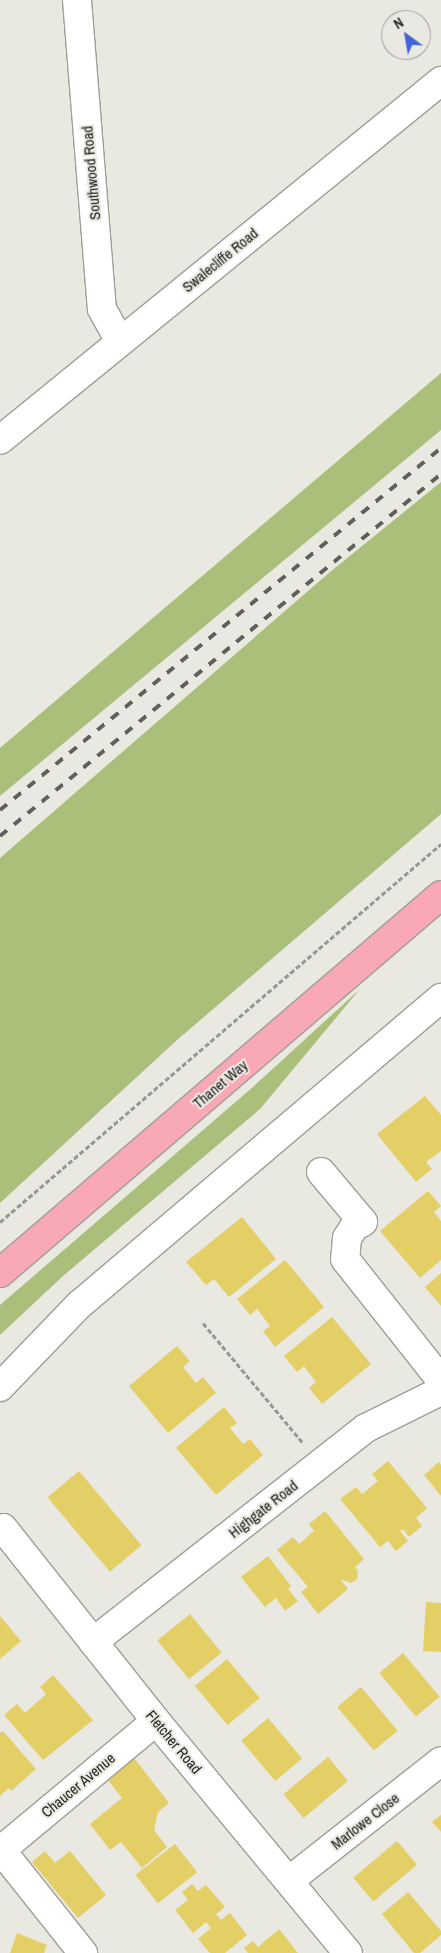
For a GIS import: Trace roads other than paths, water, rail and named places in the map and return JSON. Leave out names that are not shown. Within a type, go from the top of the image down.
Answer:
[{"type":"main road","name":"Thanet Way","points":[[0,1273],[441,895]]},
{"type":"street","name":"Southwood Road","points":[[77,0],[102,309],[120,341]]},
{"type":"street","name":"Swalecliffe Road","points":[[0,440],[441,81]]},
{"type":"street","points":[[0,1387],[80,1305],[441,998]]},
{"type":"street","points":[[321,1172],[363,1222],[354,1227],[347,1238],[345,1259],[441,1380]]},
{"type":"street","name":"Highgate Road","points":[[93,1642],[366,1428],[441,1391]]},
{"type":"street","name":"Fletcher Road","points":[[3,1528],[156,1721],[290,1880],[348,1953]]},
{"type":"street","name":"Chaucer Avenue","points":[[83,1953],[1,1850],[156,1721]]},
{"type":"street","name":"Marlowe Close","points":[[290,1880],[441,1760]]},
{"type":"railway","points":[[0,810],[441,448]]},
{"type":"railway","points":[[0,836],[441,474]]}]
